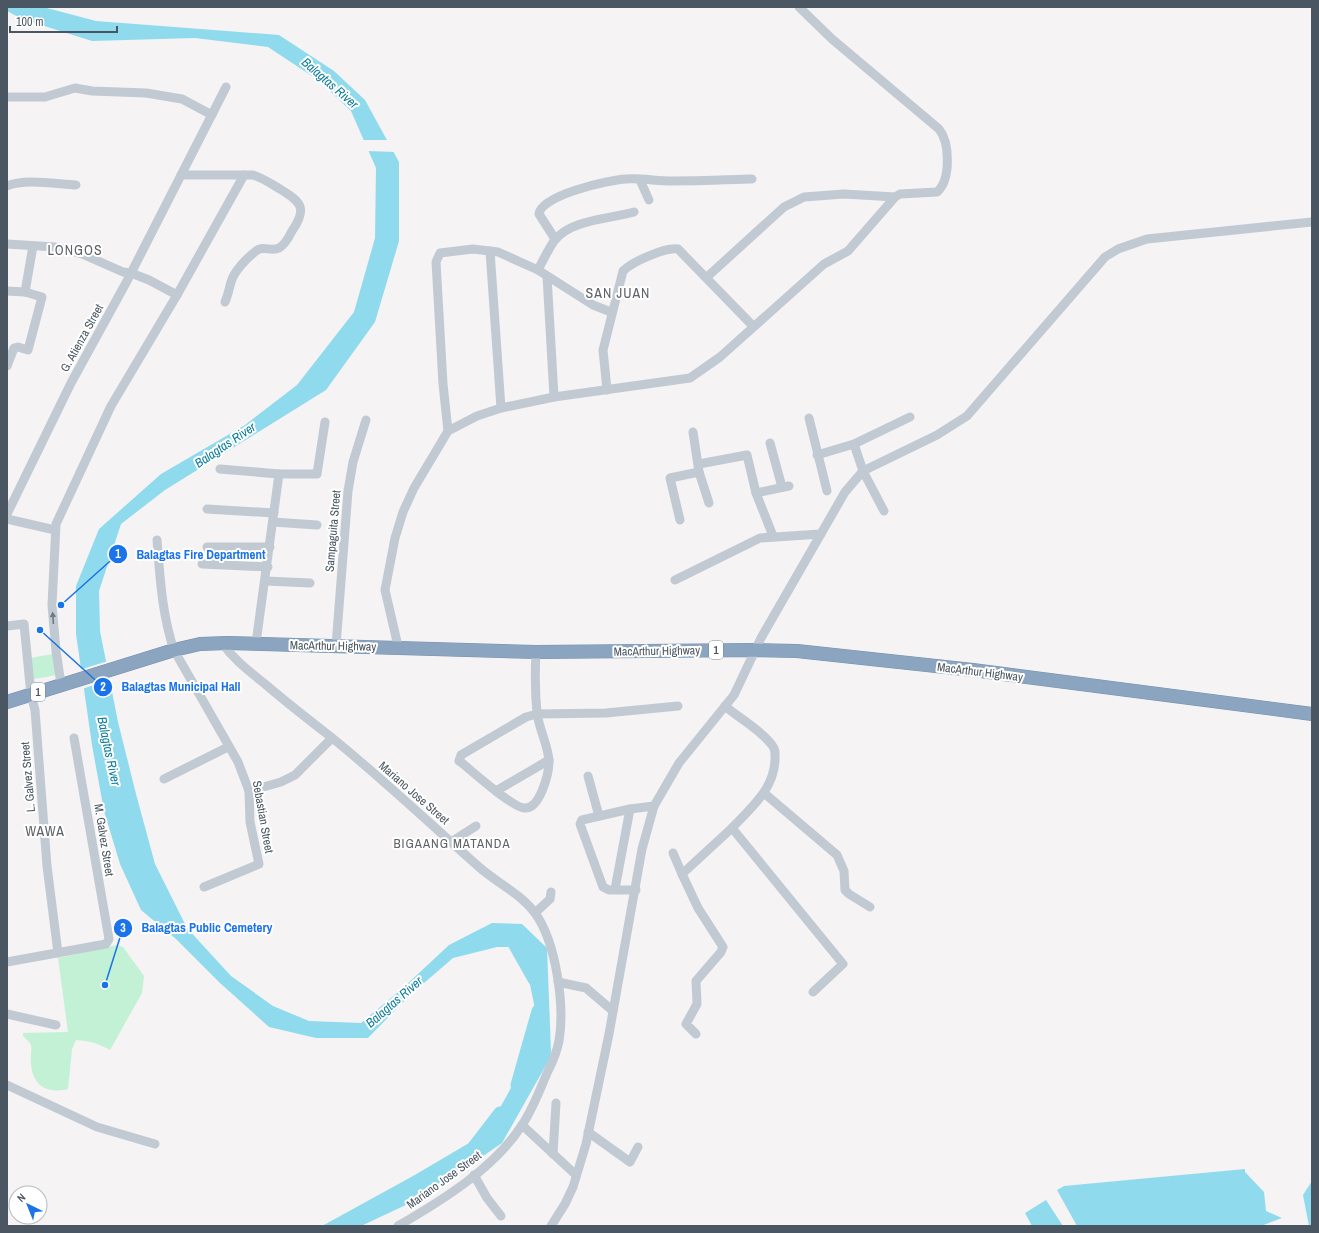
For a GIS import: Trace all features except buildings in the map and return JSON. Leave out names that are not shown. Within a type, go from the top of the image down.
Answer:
[{"type":"highway","name":"MacArthur Highway","points":[[7,702],[174,650],[200,644],[222,643],[398,646],[536,652],[797,651],[973,670],[1312,714]]},
{"type":"street","points":[[398,646],[386,590],[395,538],[403,512],[414,488],[448,431],[477,416],[502,408],[554,397],[690,378],[720,357],[824,264],[848,251],[895,197],[900,194],[937,192],[941,189],[947,166],[947,143],[943,134],[832,39],[799,7]]},
{"type":"street","name":"G. Atienza Street","points":[[7,514],[71,383],[131,273],[226,87]]},
{"type":"street","points":[[7,97],[45,97],[74,88],[92,91],[146,93],[182,99],[212,115]]},
{"type":"street","points":[[181,175],[244,175],[260,178],[296,199],[301,208],[301,217],[284,244],[273,250],[261,248],[257,249],[247,259],[231,281],[224,302]]},
{"type":"street","points":[[65,683],[56,651],[52,605],[55,530],[60,514],[108,410],[177,295],[244,175]]},
{"type":"street","points":[[555,239],[539,214],[540,209],[544,205],[557,196],[605,182],[626,179],[752,179]]},
{"type":"street","points":[[640,180],[649,200]]},
{"type":"street","points":[[7,186],[14,183],[76,185]]},
{"type":"street","points":[[707,278],[784,207],[804,197],[844,194],[895,197]]},
{"type":"street","points":[[538,270],[555,239],[575,226],[595,220],[634,212]]},
{"type":"street","points":[[551,1226],[566,1204],[586,1144],[636,890],[642,849],[654,806],[679,763],[740,685],[756,650],[845,492],[863,471],[937,435],[967,416],[1105,257],[1118,249],[1147,239],[1312,222]]},
{"type":"street","points":[[7,244],[62,248],[82,254],[123,272],[131,273],[177,295]]},
{"type":"street","points":[[25,292],[33,246]]},
{"type":"street","points":[[607,390],[603,350],[611,312],[623,271],[628,266],[666,249],[678,249],[683,252],[753,326]]},
{"type":"street","points":[[448,431],[443,384],[436,259],[440,253],[444,251],[473,250],[504,254],[538,270],[593,305],[611,312]]},
{"type":"street","points":[[490,251],[502,408]]},
{"type":"street","points":[[547,276],[554,397]]},
{"type":"street","points":[[7,292],[25,292],[42,297],[28,350],[18,347],[14,348],[7,366]]},
{"type":"street","points":[[817,455],[854,444],[910,417]]},
{"type":"street","points":[[808,418],[827,491]]},
{"type":"street","name":"Sampaguita Street","points":[[336,646],[348,491],[353,462],[366,420]]},
{"type":"street","points":[[220,469],[279,474],[317,474],[325,422]]},
{"type":"street","points":[[693,432],[699,468],[709,503]]},
{"type":"street","points":[[756,493],[785,487],[770,443]]},
{"type":"street","points":[[854,444],[863,471],[884,511]]},
{"type":"street","points":[[680,520],[670,478],[699,468],[747,455],[756,493],[773,536]]},
{"type":"street","points":[[256,644],[268,567],[279,474]]},
{"type":"street","points":[[206,509],[273,517],[317,525]]},
{"type":"street","points":[[7,519],[55,530]]},
{"type":"street","points":[[675,580],[749,543],[773,536],[821,534]]},
{"type":"street","name":"Sebastian Street","points":[[157,540],[160,583],[169,634],[174,650],[238,762],[249,792],[250,822],[259,864],[204,887]]},
{"type":"street","points":[[207,547],[270,547]]},
{"type":"street","points":[[202,564],[268,567]]},
{"type":"street","points":[[266,581],[310,582]]},
{"type":"street","name":"L. Galvez Street","points":[[7,626],[24,624],[31,695],[35,710],[47,866],[58,953]]},
{"type":"street","name":"Mariano Jose Street","points":[[222,643],[241,665],[332,738],[486,873],[518,895],[535,913],[552,949],[558,982],[560,1027],[556,1053],[522,1125],[506,1146],[474,1175],[456,1189],[398,1226]]},
{"type":"street","points":[[536,652],[537,714],[549,760],[546,777],[541,792],[532,806],[524,808],[496,791],[462,764],[459,758],[463,753],[526,717],[537,714],[594,714],[678,706]]},
{"type":"street","points":[[682,874],[732,828],[764,793],[774,773],[776,752],[774,747],[760,733],[725,706]]},
{"type":"street","name":"M. Galvez Street","points":[[58,953],[106,944],[109,939],[74,738]]},
{"type":"street","points":[[249,792],[281,782],[295,775],[332,738]]},
{"type":"street","points":[[164,779],[228,746]]},
{"type":"street","points":[[496,791],[549,760]]},
{"type":"street","points":[[588,776],[599,816]]},
{"type":"street","points":[[764,793],[837,855],[844,871],[845,890],[870,907]]},
{"type":"street","points":[[636,890],[615,888],[609,890],[603,887],[580,824],[582,820],[630,809],[654,806]]},
{"type":"street","points":[[615,888],[630,809]]},
{"type":"street","points":[[451,842],[476,826]]},
{"type":"street","points":[[732,828],[843,964],[813,992]]},
{"type":"street","points":[[673,853],[698,908],[723,948],[696,981],[697,1004],[686,1024],[696,1034]]},
{"type":"street","points":[[535,913],[550,899],[551,892]]},
{"type":"street","points":[[7,962],[58,953]]},
{"type":"street","points":[[558,982],[586,988],[613,1011]]},
{"type":"street","points":[[7,1014],[56,1025]]},
{"type":"street","points":[[7,1085],[97,1127],[155,1144]]},
{"type":"street","points":[[553,1154],[556,1103]]},
{"type":"street","points":[[522,1125],[576,1175]]},
{"type":"street","points":[[588,1132],[630,1162],[638,1147]]},
{"type":"street","points":[[474,1175],[501,1216]]},
{"type":"green space","points":[[53,654],[57,675],[34,679],[30,658]]},
{"type":"green space","points":[[117,945],[123,947],[144,976],[142,993],[110,1050],[93,1043],[76,1040],[72,1049],[68,1089],[54,1090],[42,1087],[32,1072],[31,1045],[23,1036],[23,1033],[68,1032],[58,958]]},
{"type":"water","points":[[7,7],[43,7],[96,21],[279,35],[334,71],[365,100],[399,162],[399,241],[375,322],[326,390],[165,490],[121,524],[99,591],[100,631],[118,722],[155,864],[187,928],[231,976],[273,1006],[309,1021],[361,1023],[403,988],[449,945],[492,923],[522,924],[547,948],[550,1058],[502,1143],[425,1196],[361,1226],[322,1226],[413,1176],[486,1133],[532,1050],[535,1009],[525,960],[512,947],[497,947],[453,958],[409,996],[368,1038],[316,1038],[269,1027],[220,983],[176,939],[141,910],[120,864],[104,811],[92,745],[76,634],[76,586],[99,529],[161,474],[245,425],[297,385],[354,312],[375,238],[376,168],[351,111],[318,80],[268,47],[195,38],[92,41],[22,19],[7,11]]},
{"type":"water","points":[[1245,1169],[1245,1172],[1264,1192],[1266,1211],[1282,1218],[1261,1226],[1077,1226],[1057,1190],[1064,1186]]},
{"type":"water","points":[[1312,1181],[1312,1226],[1309,1226],[1303,1195]]},
{"type":"water","points":[[1046,1200],[1063,1226],[1032,1226],[1025,1213]]},
{"type":"pier","points":[[362,140],[390,140],[396,152],[367,151]]},
{"type":"pier","points":[[108,661],[112,679],[82,689],[79,670]]},
{"type":"waterway","name":"Balagtas River","points":[[512,940],[534,979]]},
{"type":"waterway","name":"Balagtas River","points":[[517,1085],[538,1011]]},
{"type":"waterway","name":"Balagtas River","points":[[473,1148],[500,1113]]},
{"type":"place","name":"Balagtas Fire Department","points":[[61,605]]},
{"type":"place","name":"Balagtas Municipal Hall","points":[[40,630]]},
{"type":"place","name":"Balagtas Public Cemetery","points":[[105,985]]},
{"type":"district","name":"LONGOS","points":[[75,250]]},
{"type":"district","name":"SAN JUAN","points":[[618,293]]},
{"type":"district","name":"WAWA","points":[[45,831]]},
{"type":"district","name":"BIGAANG MATANDA","points":[[452,843]]}]
